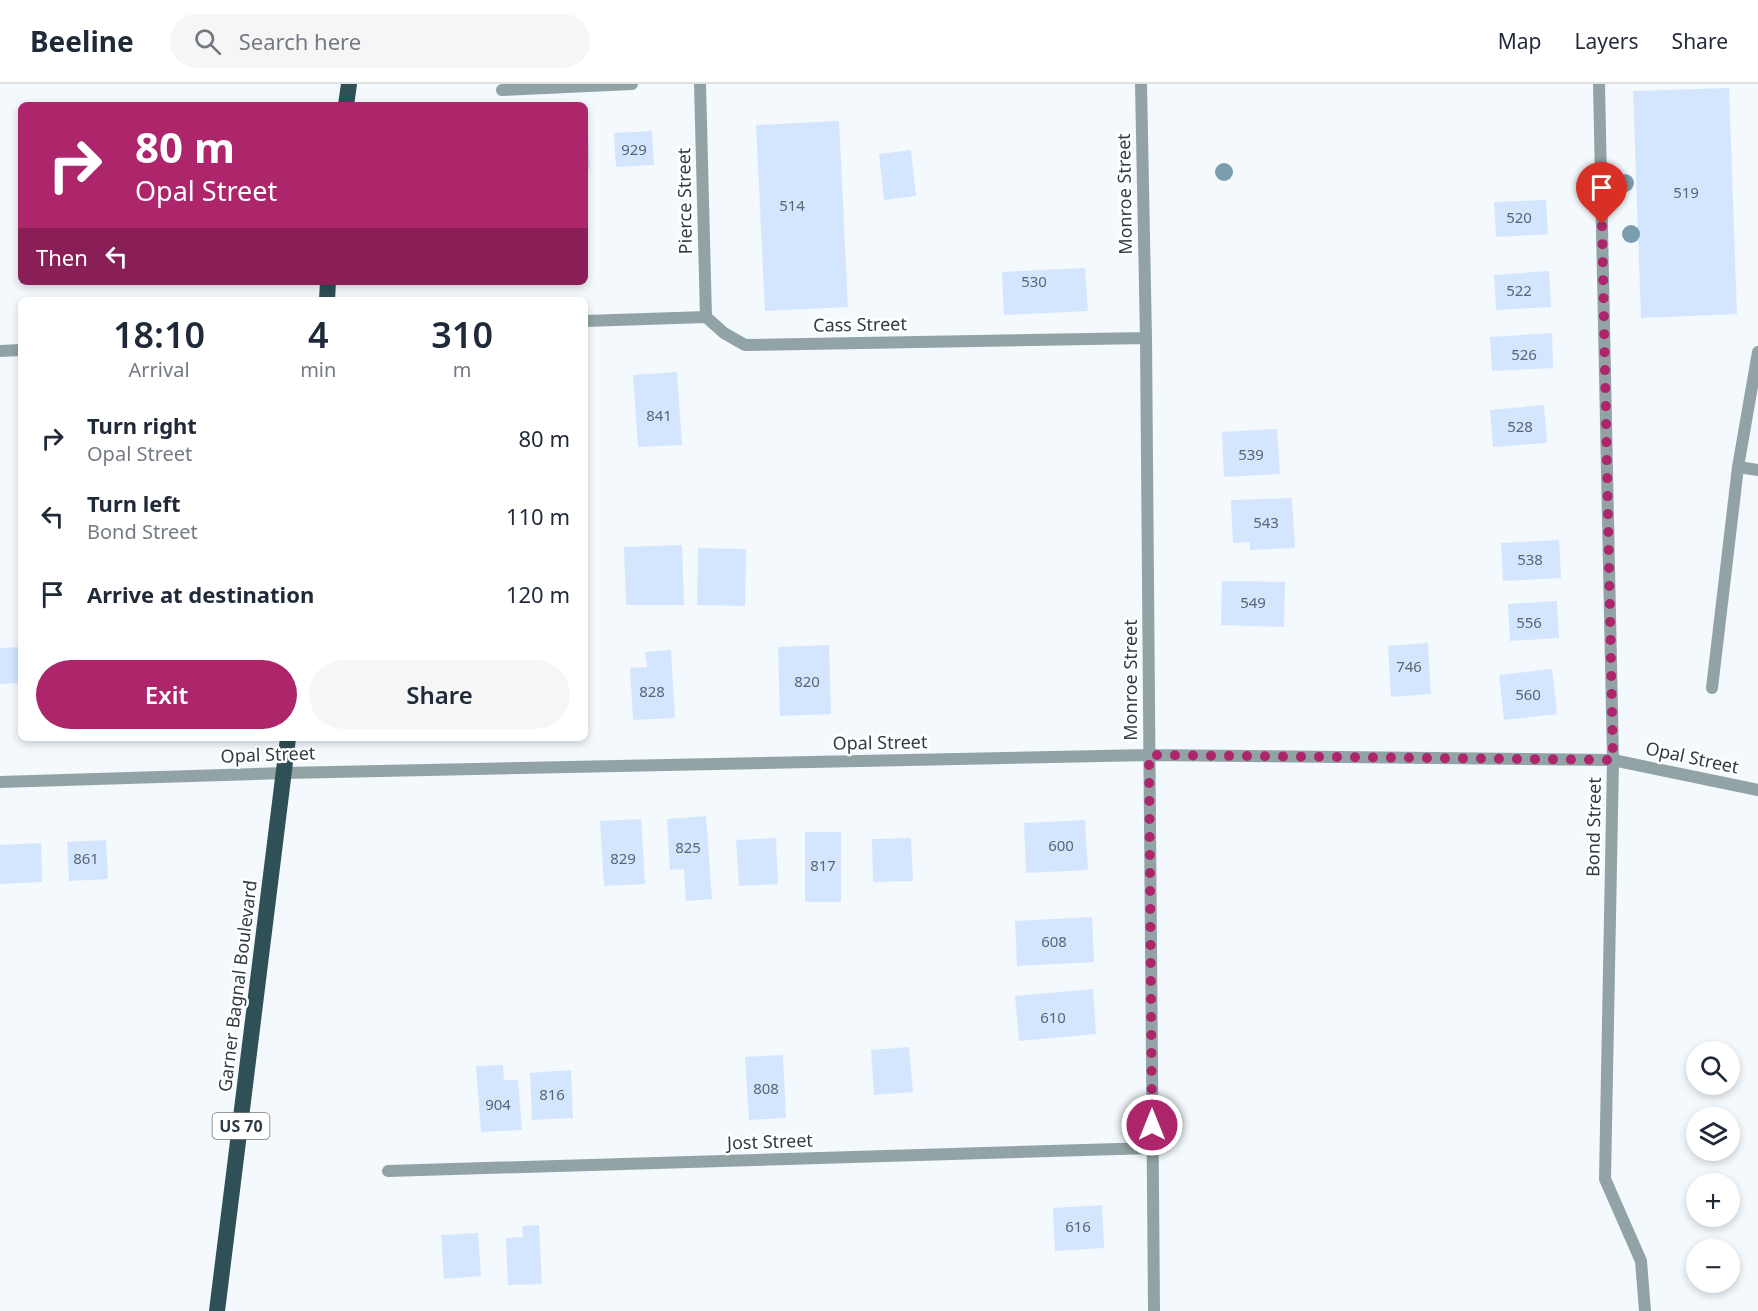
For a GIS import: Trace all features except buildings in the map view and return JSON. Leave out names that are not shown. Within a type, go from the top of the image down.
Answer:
[{"type":"highway","points":[[346,102],[349,84]]},
{"type":"highway","name":"Garner Bagnal Boulevard","points":[[217,1311],[288,741]]},
{"type":"street","points":[[501,90],[632,84]]},
{"type":"street","name":"Pierce Street","points":[[700,84],[706,317]]},
{"type":"street","name":"Monroe Street","points":[[1141,84],[1146,338],[1154,1311]]},
{"type":"street","name":"Bond Street","points":[[1599,84],[1613,760],[1605,1179],[1641,1261],[1645,1311]]},
{"type":"street","points":[[588,321],[706,317]]},
{"type":"street","name":"Cass Street","points":[[706,317],[724,333],[745,345],[1146,338]]},
{"type":"street","points":[[0,351],[18,350]]},
{"type":"street","points":[[1712,688],[1738,467],[1758,352]]},
{"type":"street","points":[[1738,467],[1758,470]]},
{"type":"street","name":"Opal Street","points":[[0,782],[285,773],[1149,755],[1613,760],[1758,790]]},
{"type":"street","name":"Jost Street","points":[[388,1171],[1152,1148]]},
{"type":"route","points":[[1152,1125],[1149,755],[1613,760],[1602,224]]}]
